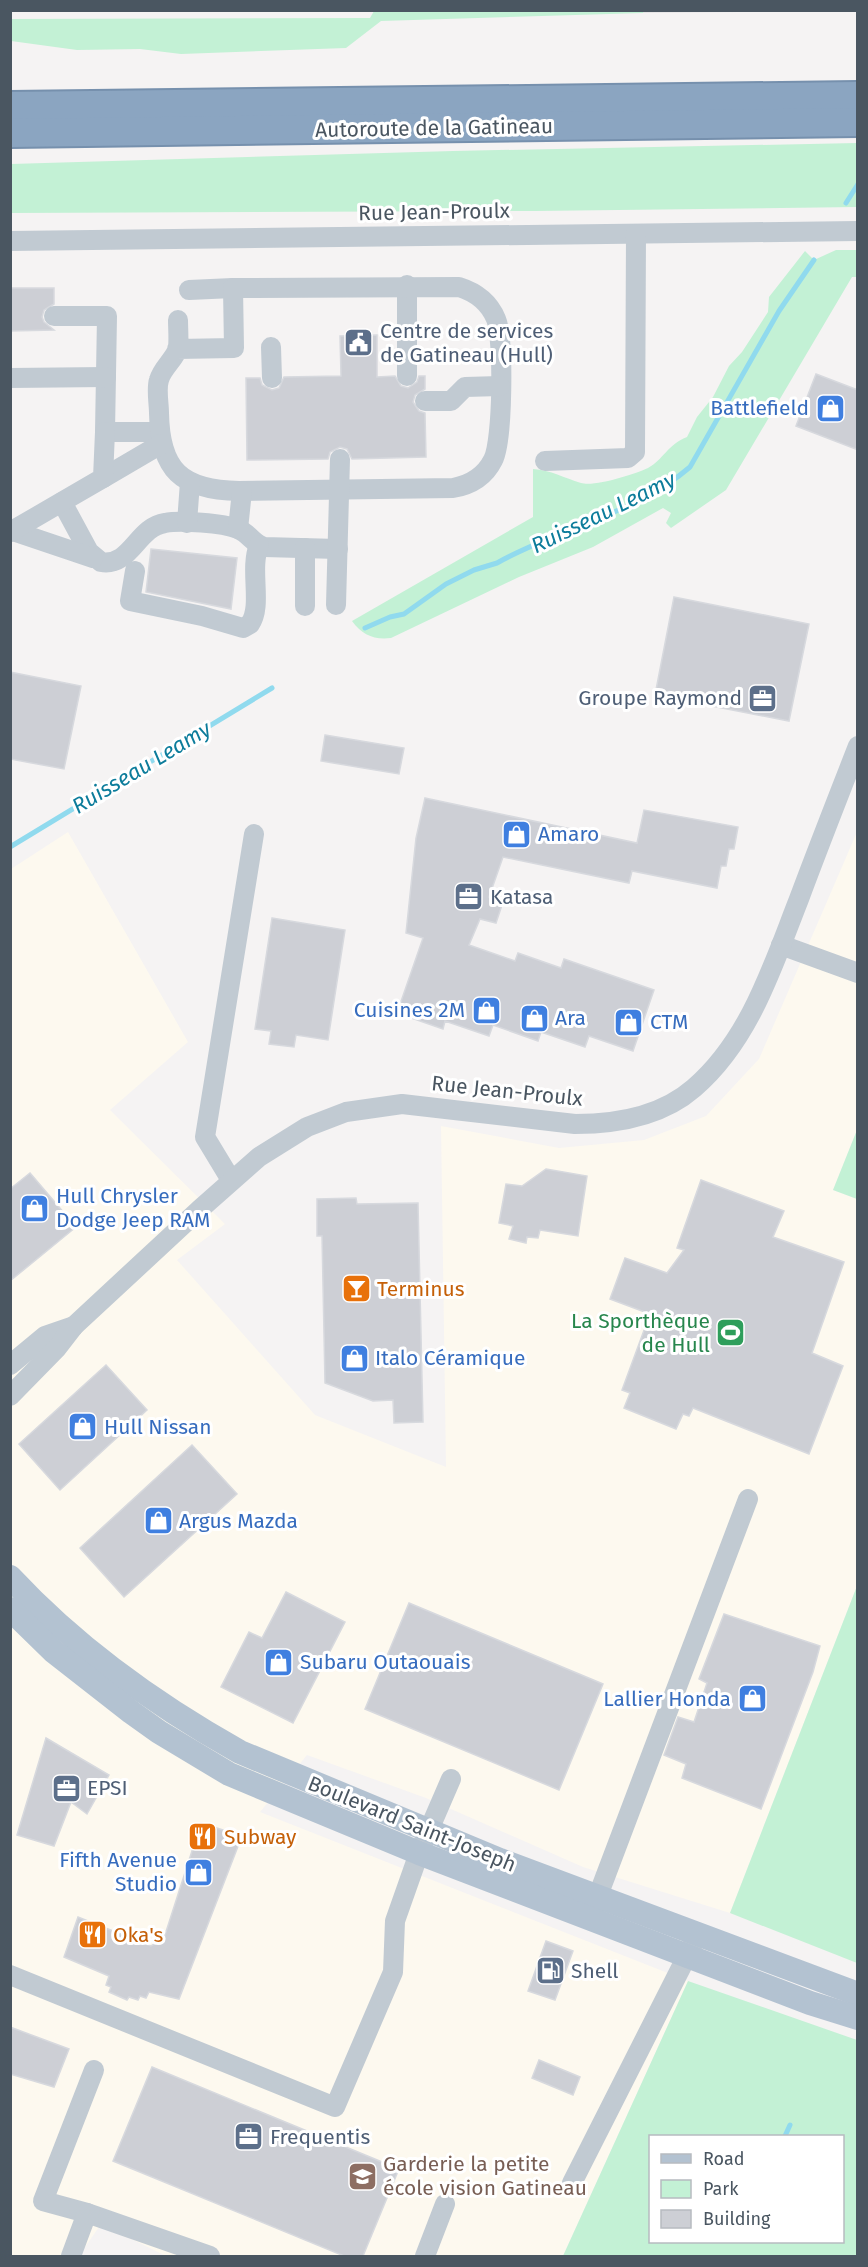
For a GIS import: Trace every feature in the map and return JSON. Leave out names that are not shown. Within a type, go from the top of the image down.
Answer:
[{"type":"highway","name":"Autoroute de la Gatineau","points":[[10,106],[858,96]]},
{"type":"highway","name":"Autoroute de la Gatineau","points":[[10,133],[858,123]]},
{"type":"highway","points":[[10,143],[106,132]]},
{"type":"main road","name":"Boulevard Saint-Joseph","points":[[10,1577],[52,1620],[75,1639],[139,1689],[199,1729],[240,1752],[424,1842]]},
{"type":"main road","name":"Boulevard Saint-Joseph","points":[[10,1609],[72,1667],[159,1732],[268,1792],[424,1842],[692,1946],[810,2003],[858,2018]]},
{"type":"main road","name":"Boulevard Saint-Joseph","points":[[692,1946],[858,1994]]},
{"type":"street","name":"Rue Jean-Proulx","points":[[10,242],[858,231]]},
{"type":"street","points":[[545,461],[628,458],[635,452],[636,234]]},
{"type":"street","points":[[407,285],[407,376]]},
{"type":"street","points":[[178,320],[177,349],[159,380],[160,438],[172,468],[190,482],[212,489],[242,491],[446,489],[473,481],[489,467],[498,448],[499,327],[484,301],[459,287],[407,285],[189,290]]},
{"type":"street","points":[[177,349],[234,348],[233,288]]},
{"type":"street","points":[[54,316],[107,316],[103,478]]},
{"type":"street","points":[[272,347],[272,378]]},
{"type":"street","points":[[10,378],[106,377]]},
{"type":"street","points":[[425,400],[451,401],[465,387],[500,386]]},
{"type":"street","points":[[105,432],[160,438]]},
{"type":"street","points":[[11,531],[103,478],[160,438]]},
{"type":"street","points":[[336,605],[340,459]]},
{"type":"street","points":[[187,523],[190,482]]},
{"type":"street","points":[[238,529],[242,491]]},
{"type":"street","points":[[62,502],[93,558]]},
{"type":"street","points":[[259,545],[254,559],[255,613],[250,624],[243,628],[202,616],[130,601],[140,538],[160,524],[187,523],[238,529],[259,545],[338,549]]},
{"type":"street","points":[[11,531],[108,563],[134,568]]},
{"type":"street","points":[[305,548],[305,606]]},
{"type":"street","name":"Rue Jean-Proulx","points":[[10,1396],[57,1348],[74,1326],[231,1180],[282,1140],[326,1118],[364,1108],[421,1105],[575,1125],[622,1121],[659,1109],[694,1088],[726,1054],[753,1010],[781,945],[858,746]]},
{"type":"street","points":[[231,1180],[206,1137],[254,834]]},
{"type":"street","points":[[781,945],[858,973]]},
{"type":"street","name":"Rue Jean-Proulx","points":[[10,1365],[45,1336],[74,1326]]},
{"type":"street","points":[[593,1908],[748,1499]]},
{"type":"street","points":[[10,1975],[335,2107],[393,1972],[395,1921],[424,1842],[452,1779]]},
{"type":"street","points":[[572,2183],[692,1946]]},
{"type":"street","points":[[94,2070],[44,2201],[87,2213],[210,2256]]},
{"type":"street","points":[[425,2256],[445,2204]]},
{"type":"street","points":[[71,2256],[87,2213]]},
{"type":"shaded area","points":[[644,10],[858,11],[643,13]]},
{"type":"shaded area","points":[[68,832],[188,1042],[110,1110],[225,1224],[177,1260],[315,1415],[446,1467],[441,1126],[559,1148],[644,1140],[706,1116],[759,1059],[857,832],[857,1130],[833,1190],[857,1199],[857,1586],[730,1913],[583,1867],[426,1798],[307,1755],[260,1812],[688,1981],[563,2256],[166,2256],[101,2224],[79,2256],[11,2256],[11,869]]},
{"type":"green space","points":[[374,11],[644,11],[643,13],[381,21],[346,48],[181,54],[140,49],[77,50],[11,41],[11,19],[370,18]]},
{"type":"green space","points":[[857,143],[857,207],[11,213],[11,164],[453,151]]},
{"type":"green space","points":[[836,250],[857,250],[857,277],[852,277],[726,490],[671,528],[666,523],[671,513],[663,508],[593,547],[519,577],[391,638],[369,636],[352,621],[533,517],[533,469],[587,484],[605,482],[648,468],[680,440],[687,437],[697,417],[713,397],[729,366],[742,352],[768,312],[769,297],[805,251],[814,260]]},
{"type":"green space","points":[[857,1130],[857,1199],[833,1190]]},
{"type":"green space","points":[[857,1586],[857,1963],[730,1913]]},
{"type":"green space","points":[[688,1981],[857,2040],[857,2256],[563,2256]]},
{"type":"building","points":[[10,288],[54,288],[54,304],[44,310],[42,317],[44,322],[54,330],[10,331]]},
{"type":"building","points":[[377,335],[377,377],[395,376],[401,386],[408,388],[417,382],[419,376],[425,376],[425,389],[415,395],[413,402],[419,411],[425,413],[426,457],[352,459],[347,449],[340,447],[330,452],[328,459],[247,460],[246,378],[260,378],[262,385],[272,390],[279,388],[284,377],[341,376],[340,336]]},
{"type":"building","name":"Battlefield","points":[[816,374],[858,390],[858,450],[796,426]]},
{"type":"building","points":[[151,549],[237,558],[231,609],[146,592]]},
{"type":"building","points":[[674,597],[809,624],[789,721],[655,695]]},
{"type":"building","points":[[10,672],[81,686],[64,769],[10,759]]},
{"type":"building","points":[[325,735],[404,748],[399,774],[321,761]]},
{"type":"building","points":[[425,798],[637,843],[644,810],[738,827],[734,849],[729,849],[726,866],[721,866],[717,888],[632,871],[629,883],[503,857],[489,897],[503,902],[496,923],[480,919],[469,945],[515,961],[518,953],[561,968],[564,959],[654,990],[633,1051],[589,1036],[585,1047],[541,1032],[538,1041],[493,1025],[489,1036],[445,1021],[443,1029],[397,1013],[423,938],[406,933],[416,838]]},
{"type":"building","points":[[272,918],[345,930],[328,1040],[296,1035],[294,1047],[269,1044],[271,1031],[255,1029]]},
{"type":"building","points":[[546,1169],[587,1176],[578,1236],[540,1230],[538,1238],[527,1237],[526,1243],[509,1239],[513,1226],[499,1223],[506,1184],[522,1186]]},
{"type":"building","name":"Hull Chrysler Dodge Jeep RAM","points":[[30,1173],[76,1227],[10,1281],[10,1189]]},
{"type":"building","name":"La Sporthèque de Hull","points":[[701,1180],[784,1211],[773,1237],[844,1262],[812,1353],[843,1366],[809,1454],[693,1408],[689,1416],[683,1414],[676,1429],[624,1408],[630,1393],[622,1390],[650,1314],[610,1299],[625,1258],[667,1273],[684,1250],[677,1248]]},
{"type":"building","points":[[356,1198],[357,1204],[418,1203],[423,1422],[394,1423],[393,1400],[373,1401],[325,1383],[322,1236],[317,1236],[317,1199]]},
{"type":"building","name":"Hull Nissan","points":[[106,1365],[147,1410],[60,1490],[19,1444]]},
{"type":"building","name":"Argus Mazda","points":[[192,1445],[237,1494],[124,1597],[80,1548]]},
{"type":"building","name":"Subaru Outaouais","points":[[286,1592],[345,1622],[293,1723],[221,1687],[249,1632],[262,1638]]},
{"type":"building","points":[[409,1603],[603,1684],[559,1790],[365,1709]]},
{"type":"building","name":"Lallier Honda","points":[[724,1614],[820,1646],[813,1672],[761,1809],[682,1778],[686,1764],[664,1755],[678,1717],[694,1722],[707,1683],[699,1679]]},
{"type":"building","points":[[46,1738],[109,1775],[87,1814],[71,1802],[54,1846],[17,1835]]},
{"type":"building","points":[[201,1823],[242,1836],[179,1999],[149,1992],[146,1998],[140,1996],[138,2000],[129,1997],[127,2000],[109,1992],[111,1987],[106,1985],[109,1976],[64,1957],[78,1917],[151,1946],[164,1938]]},
{"type":"building","points":[[546,1941],[573,1951],[555,2000],[528,1991]]},
{"type":"building","points":[[10,2027],[69,2049],[54,2087],[10,2074]]},
{"type":"building","points":[[539,2060],[580,2077],[573,2095],[532,2078]]},
{"type":"building","points":[[152,2067],[399,2169],[363,2256],[344,2256],[113,2161]]},
{"type":"waterway","name":"Ruisseau Leamy","points":[[846,203],[858,184]]},
{"type":"waterway","name":"Ruisseau Leamy","points":[[365,628],[390,617],[404,614],[446,584],[474,570],[497,563],[622,509],[669,483],[690,467],[779,311],[814,260]]},
{"type":"waterway","name":"Ruisseau Leamy","points":[[10,847],[272,688]]},
{"type":"waterway","points":[[785,2135],[790,2125]]},
{"type":"place","name":"Centre de services de Gatineau (Hull)","points":[[359,343]]},
{"type":"place","name":"Battlefield","points":[[830,408]]},
{"type":"place","name":"Groupe Raymond","points":[[763,698]]},
{"type":"place","name":"Amaro","points":[[517,834]]},
{"type":"place","name":"Katasa","points":[[469,897]]},
{"type":"place","name":"Cuisines 2M","points":[[486,1010]]},
{"type":"place","name":"Ara","points":[[534,1018]]},
{"type":"place","name":"CTM","points":[[629,1022]]},
{"type":"place","name":"Hull Chrysler Dodge Jeep RAM","points":[[35,1208]]},
{"type":"place","name":"Terminus","points":[[356,1289]]},
{"type":"place","name":"La Sporthèque de Hull","points":[[731,1333]]},
{"type":"place","name":"Italo Céramique","points":[[354,1358]]},
{"type":"place","name":"Hull Nissan","points":[[83,1427]]},
{"type":"place","name":"Argus Mazda","points":[[158,1521]]},
{"type":"place","name":"Subaru Outaouais","points":[[279,1662]]},
{"type":"place","name":"Lallier Honda","points":[[752,1699]]},
{"type":"place","name":"EPSI","points":[[66,1788]]},
{"type":"place","name":"Subway","points":[[203,1837]]},
{"type":"place","name":"Fifth Avenue Studio","points":[[198,1872]]},
{"type":"place","name":"Oka's","points":[[92,1935]]},
{"type":"place","name":"Shell","points":[[550,1971]]},
{"type":"place","name":"Frequentis","points":[[249,2137]]},
{"type":"place","name":"Garderie la petite école vision Gatineau","points":[[362,2176]]}]
